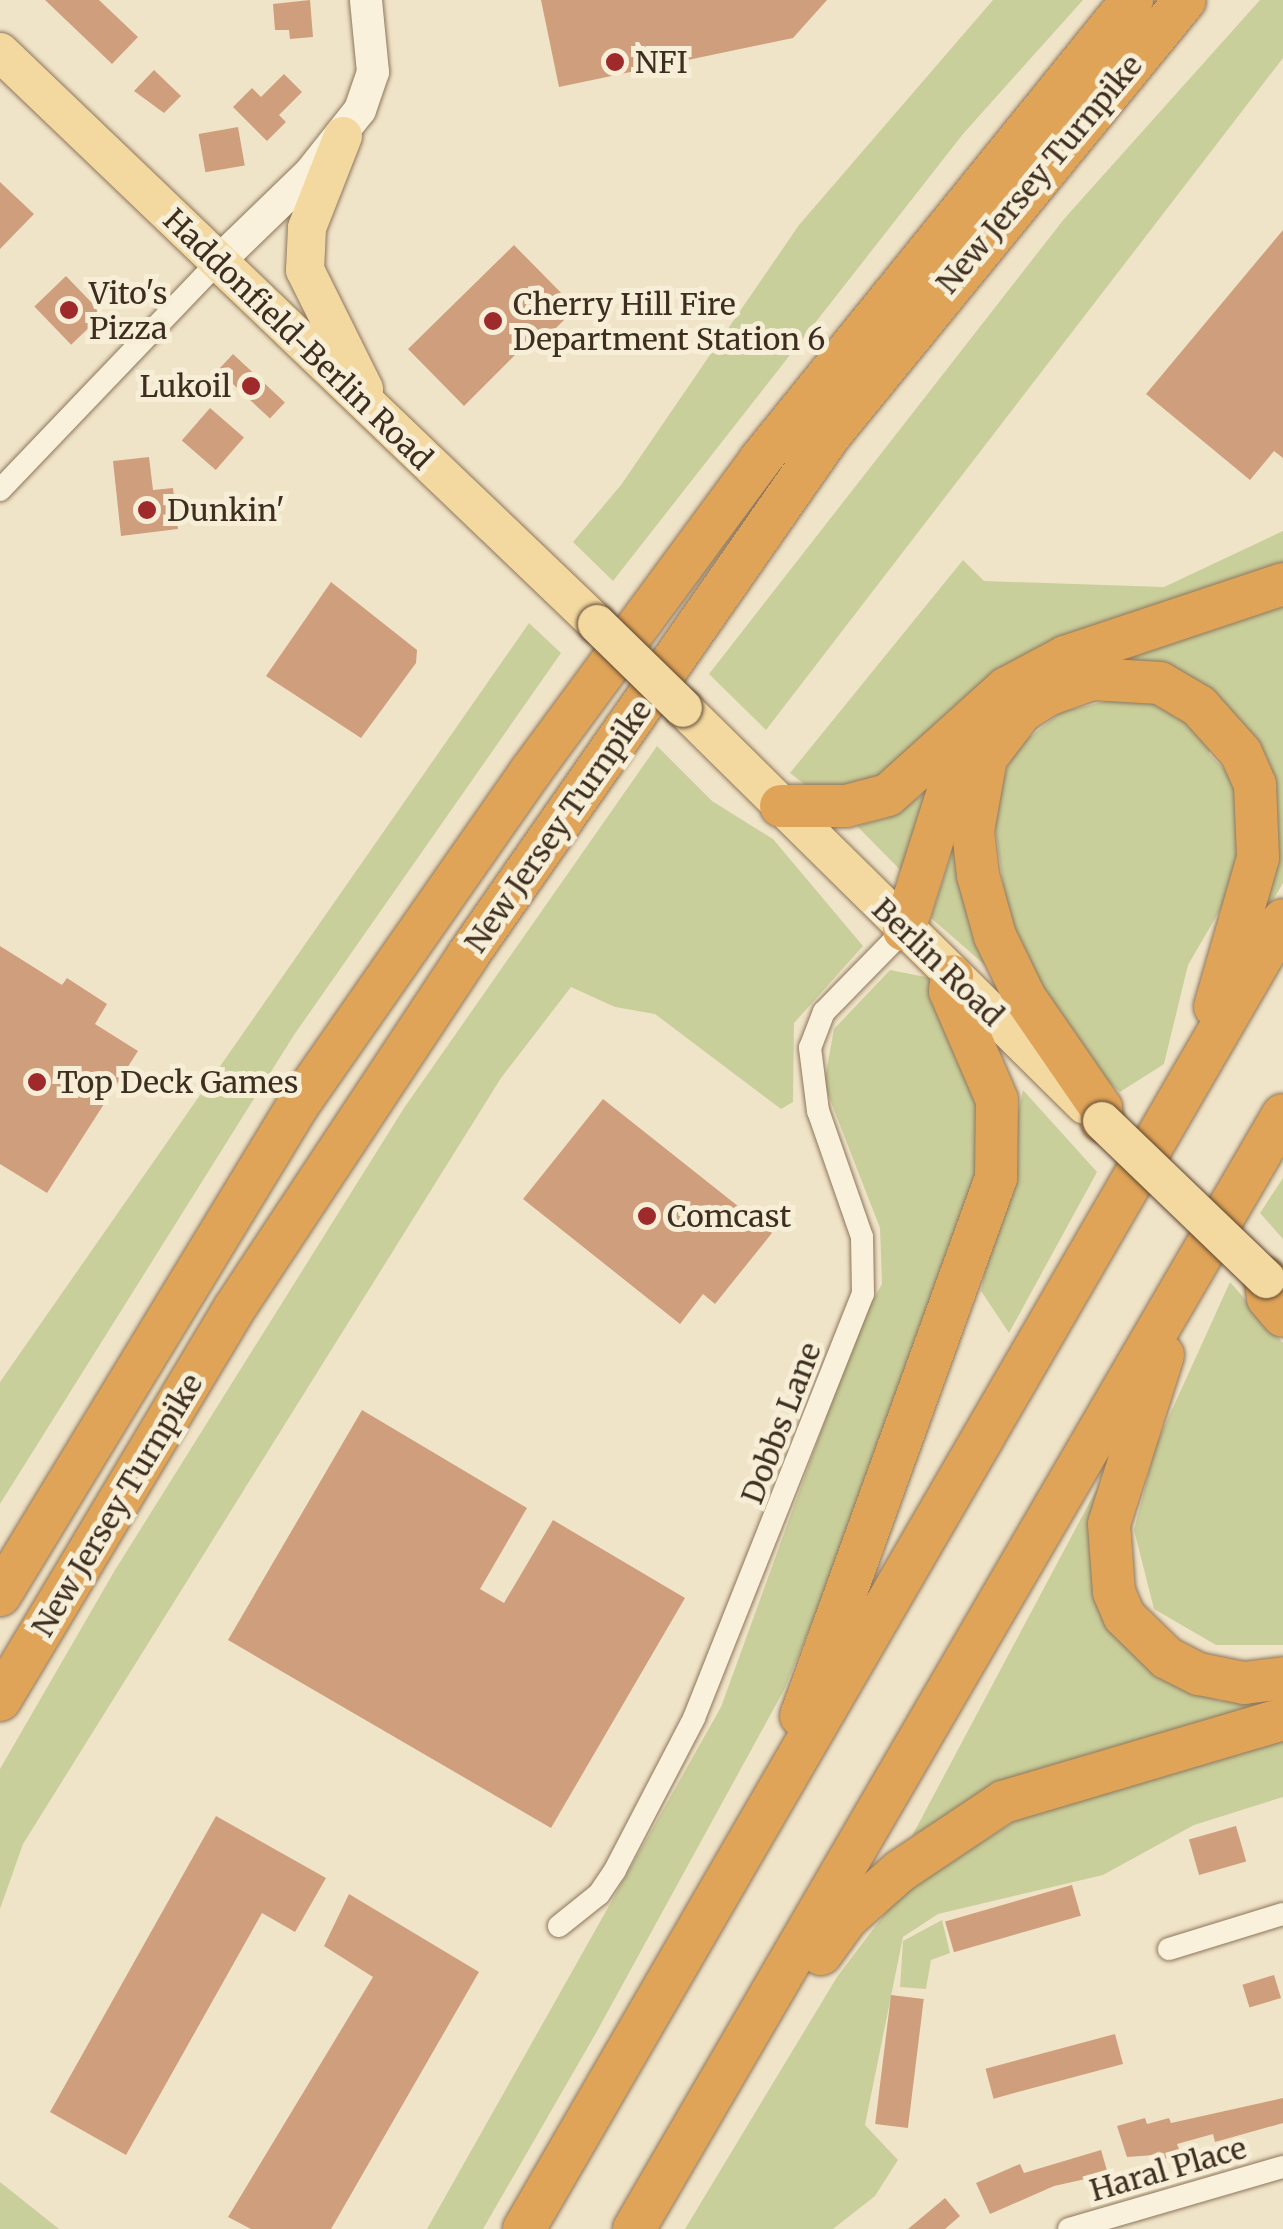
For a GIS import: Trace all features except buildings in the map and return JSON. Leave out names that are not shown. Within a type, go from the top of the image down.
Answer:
[{"type":"highway","name":"New Jersey Turnpike","points":[[0,1594],[298,1105],[531,772],[760,460],[1132,0]]},
{"type":"highway","name":"New Jersey Turnpike","points":[[0,1700],[234,1309],[468,955],[830,435],[1185,0]]},
{"type":"highway","points":[[781,806],[846,806],[888,795],[1007,688],[1065,658],[1283,584]]},
{"type":"highway","points":[[1102,1120],[1101,1108],[1026,998],[995,936],[973,831],[986,758],[1003,731],[1047,695],[1092,679],[1160,682],[1198,706],[1241,753],[1255,785],[1258,858],[1194,1080]]},
{"type":"highway","points":[[904,930],[969,724]]},
{"type":"highway","points":[[524,2229],[1194,1080],[1283,920]]},
{"type":"highway","points":[[768,1807],[996,1178],[997,1100],[950,991],[952,976]]},
{"type":"highway","points":[[634,2229],[1283,1115]]},
{"type":"highway","points":[[1187,1280],[1109,1524],[1114,1592],[1124,1616],[1167,1658],[1200,1674],[1244,1684],[1283,1678]]},
{"type":"highway","points":[[754,2022],[813,1965],[847,1918],[900,1871],[1003,1802],[1283,1719]]},
{"type":"main road","points":[[366,0],[373,72],[307,228],[305,270],[317,304],[380,417]]},
{"type":"main road","name":"Haddonfield-Berlin Road","points":[[0,52],[597,624]]},
{"type":"main road","points":[[217,263],[344,136]]},
{"type":"main road","name":"Berlin Road","points":[[597,624],[1277,1297]]},
{"type":"street","points":[[0,490],[217,263]]},
{"type":"street","name":"Dobbs Lane","points":[[559,1926],[599,1894],[615,1870],[694,1718],[863,1294],[862,1237],[818,1111],[810,1048],[824,1012],[904,930]]},
{"type":"street","points":[[1168,1948],[1283,1914]]},
{"type":"street","name":"Haral Place","points":[[1069,2229],[1283,2167]]},
{"type":"green space","points":[[993,0],[1083,0],[963,134],[613,581],[573,542],[621,485],[799,225]]},
{"type":"green space","points":[[1260,0],[1283,0],[1283,58],[766,730],[709,674],[1064,219]]},
{"type":"green space","points":[[1283,531],[1283,569],[901,774],[813,791],[790,773],[963,560],[984,581],[1164,587]]},
{"type":"green space","points":[[1283,605],[1283,883],[1258,926],[1235,719],[1074,673]]},
{"type":"green space","points":[[529,623],[561,653],[294,1035],[0,1504],[0,1382]]},
{"type":"green space","points":[[1140,693],[1212,736],[1209,754],[1234,779],[1245,867],[1188,965],[1164,1064],[1120,1092],[1089,1065],[1050,1012],[1008,919],[992,805],[1015,749],[1061,712]]},
{"type":"green space","points":[[657,746],[712,801],[773,839],[863,946],[794,1023],[793,1102],[781,1109],[655,1014],[615,1007],[571,987],[501,1078],[23,1844],[0,1909],[0,1769],[115,1570],[404,1108]]},
{"type":"green space","points":[[935,787],[913,883],[857,826],[886,818]]},
{"type":"green space","points":[[973,787],[1001,979],[931,918]]},
{"type":"green space","points":[[890,970],[941,980],[994,1141],[926,1352],[784,1690],[596,2033],[483,2229],[427,2229],[721,1707],[862,1319],[882,1284],[880,1228],[824,1084],[834,1029]]},
{"type":"green space","points":[[1023,1090],[1097,1172],[1009,1333],[981,1291]]},
{"type":"green space","points":[[1283,1178],[1283,1239],[1260,1213]]},
{"type":"green space","points":[[1230,1282],[1283,1343],[1283,1645],[1216,1645],[1154,1609],[1134,1530],[1156,1445]]},
{"type":"green space","points":[[1102,1479],[1155,1672],[1219,1701],[1283,1704],[990,1796],[912,1836]]},
{"type":"green space","points":[[1283,1738],[1283,1797],[1194,1825],[1103,1875],[938,1914],[903,1937],[865,2125],[898,2160],[875,2196],[833,2229],[685,2229],[837,1977],[899,1895],[1032,1810]]},
{"type":"green space","points":[[942,1920],[950,1953],[931,1960],[926,1989],[900,1987],[903,1941]]},
{"type":"green space","points":[[0,2182],[59,2229],[0,2229]]},
{"type":"place","name":"NFI","points":[[615,62]]},
{"type":"place","name":"Vito's Pizza","points":[[69,310]]},
{"type":"place","name":"Cherry Hill Fire Department Station 6","points":[[493,321]]},
{"type":"place","name":"Lukoil","points":[[251,386]]},
{"type":"place","name":"Dunkin'","points":[[147,510]]},
{"type":"place","name":"Top Deck Games","points":[[37,1082]]},
{"type":"place","name":"Comcast","points":[[647,1216]]}]
